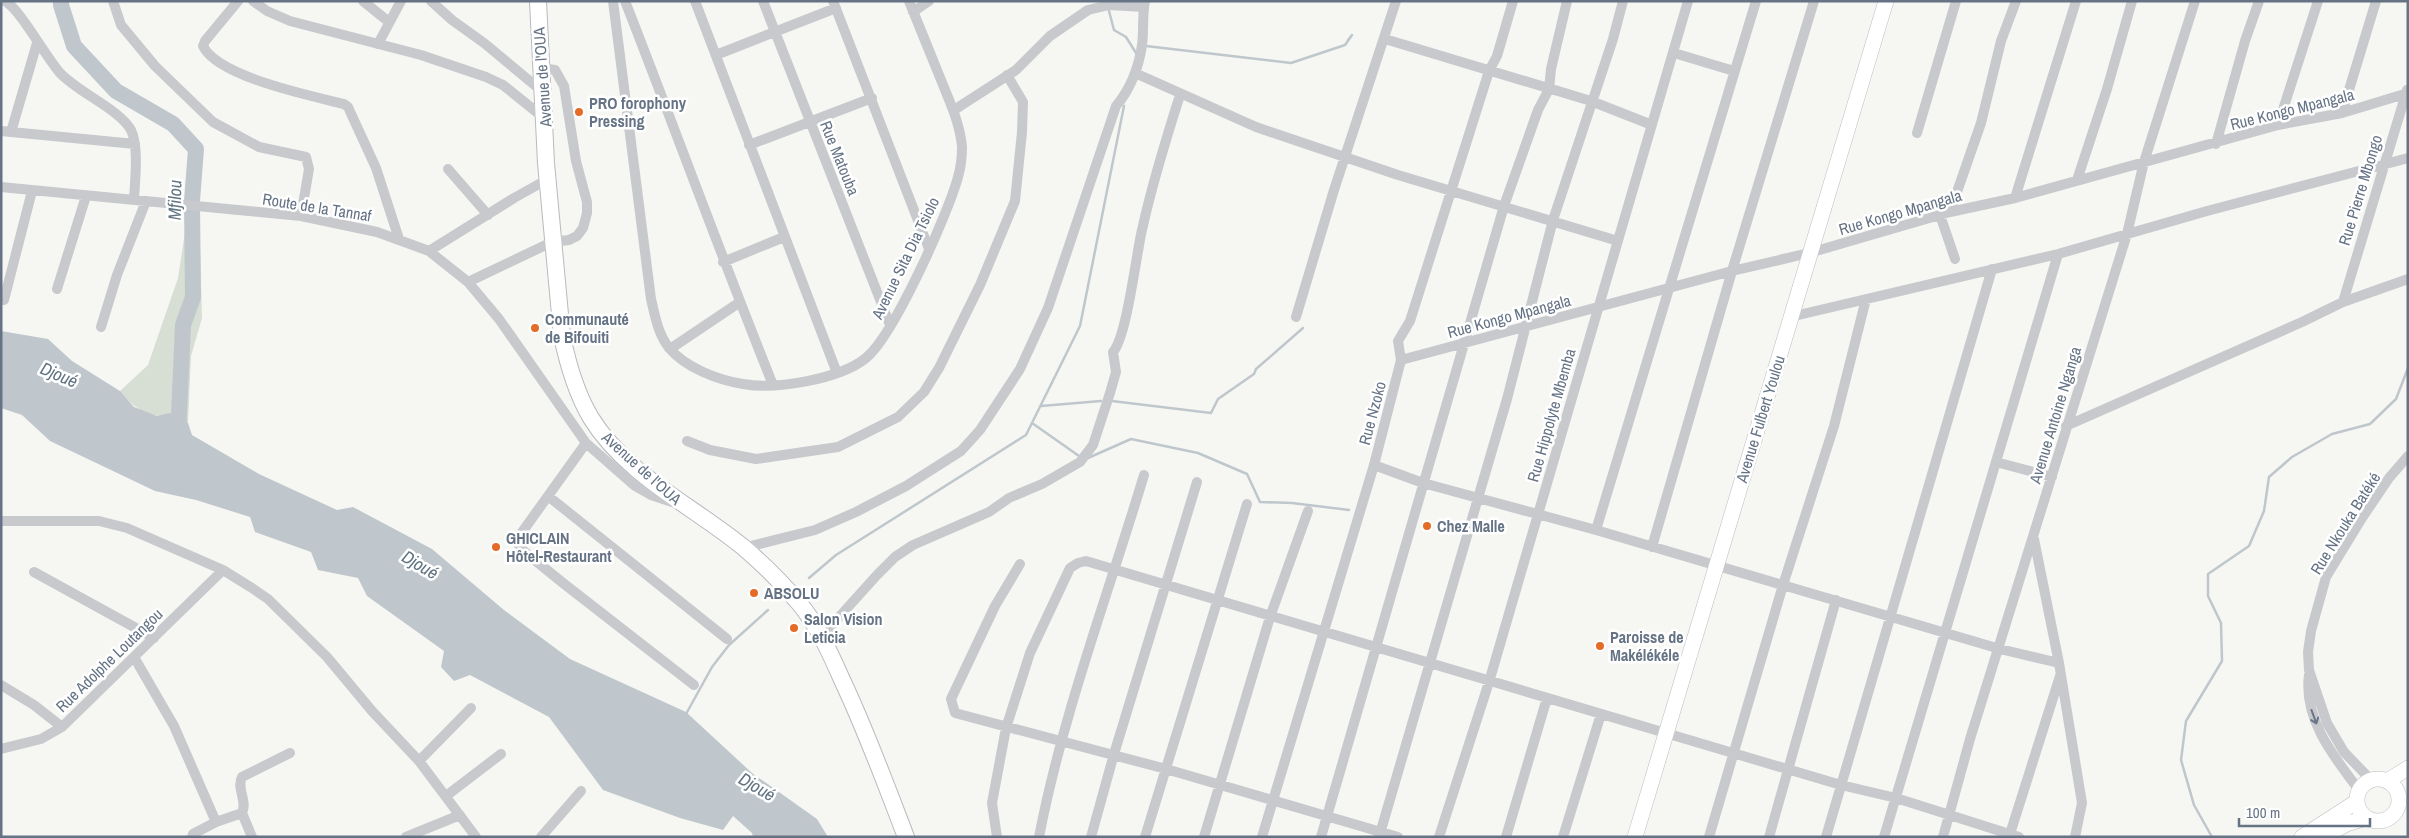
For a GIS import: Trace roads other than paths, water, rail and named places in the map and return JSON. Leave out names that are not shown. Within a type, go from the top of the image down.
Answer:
[{"type":"main road","name":"Avenue de l'OUA","points":[[538,1],[552,242],[562,336],[567,359],[582,400],[604,436],[643,473],[743,548],[794,597],[822,636],[860,717],[906,837]]},
{"type":"main road","name":"Avenue Fulbert Youlou","points":[[1635,837],[1886,1]]},
{"type":"main road","points":[[2305,834],[2362,791],[2387,782],[2408,768]]},
{"type":"main road","points":[[2362,791],[2358,808],[2366,818],[2378,822],[2390,817],[2398,807],[2403,790],[2387,782]]},
{"type":"main road","points":[[2324,837],[2346,824],[2366,818]]},
{"type":"street","points":[[5,1],[14,6],[37,43],[61,74],[88,96],[123,120],[132,131],[135,144],[134,198]]},
{"type":"street","points":[[113,1],[121,25],[155,66],[213,122],[259,147],[306,157],[309,169],[301,216]]},
{"type":"street","points":[[238,1],[205,41],[203,46],[206,53],[235,70],[266,83],[295,93],[344,104],[348,107],[376,168],[399,239]]},
{"type":"street","points":[[253,1],[267,11],[290,21],[421,55],[486,77],[503,85],[544,118]]},
{"type":"street","points":[[363,1],[389,22]]},
{"type":"street","points":[[378,44],[400,1]]},
{"type":"street","points":[[431,1],[452,20],[484,43],[543,92]]},
{"type":"street","name":"Avenue Sita Dia Tsiolo","points":[[613,1],[651,299],[657,327],[670,349],[696,368],[728,381],[745,385],[794,383],[837,373],[858,364],[868,356],[890,325],[929,249],[959,176],[962,145],[954,110],[909,1]]},
{"type":"street","points":[[625,1],[701,196],[723,262],[773,385]]},
{"type":"street","points":[[694,1],[837,373]]},
{"type":"street","name":"Rue Matouba","points":[[763,1],[890,325]]},
{"type":"street","points":[[913,12],[929,1]]},
{"type":"street","points":[[1296,317],[1334,190],[1396,1]]},
{"type":"street","name":"Rue Nzoko","points":[[1262,837],[1374,465],[1401,360],[1398,341],[1410,321],[1489,72],[1497,56],[1513,1]]},
{"type":"street","points":[[1321,837],[1375,648],[1396,585],[1423,483],[1504,206],[1538,110],[1549,89],[1551,69],[1567,1]]},
{"type":"street","points":[[1380,834],[1478,498],[1526,326],[1553,220],[1624,1]]},
{"type":"street","name":"Rue Hippolyte Mbemba","points":[[1439,837],[1489,682],[1688,1]]},
{"type":"street","points":[[1596,530],[1756,1]]},
{"type":"street","points":[[1652,547],[1732,271],[1814,1]]},
{"type":"street","points":[[1917,133],[1956,1]]},
{"type":"street","points":[[1955,259],[1945,214],[1982,123],[2001,41],[2016,1]]},
{"type":"street","points":[[2015,198],[2076,1]]},
{"type":"street","points":[[2077,180],[2107,89],[2132,1]]},
{"type":"street","name":"Avenue Antoine Nganga","points":[[1942,837],[2034,538],[2066,426],[2127,234],[2144,162],[2196,1]]},
{"type":"street","points":[[2216,144],[2245,41],[2259,1]]},
{"type":"street","points":[[2278,125],[2318,1]]},
{"type":"street","points":[[2342,113],[2376,1]]},
{"type":"street","points":[[743,548],[815,530],[856,512],[906,486],[961,451],[980,430],[1020,369],[1048,308],[1116,106],[1127,94],[1135,73],[1142,46],[1145,4],[1109,5],[1088,10],[1050,36],[1016,70],[954,110]]},
{"type":"street","points":[[716,56],[835,5],[929,249]]},
{"type":"street","points":[[1385,39],[1489,72],[1591,101],[1652,125]]},
{"type":"street","points":[[37,43],[6,132],[135,144]]},
{"type":"street","points":[[1674,53],[1734,71]]},
{"type":"street","points":[[468,282],[552,242],[569,240],[577,236],[583,228],[587,213],[587,202],[576,162],[564,86],[555,70],[541,68]]},
{"type":"street","points":[[1135,73],[1237,120],[1346,158],[1618,241]]},
{"type":"street","points":[[687,442],[710,450],[756,459],[838,447],[898,416],[924,392],[939,368],[980,285],[1015,201],[1023,102],[1007,75]]},
{"type":"street","name":"Rue Kongo Mpangala","points":[[1401,360],[1732,271],[1809,253],[1945,214],[2015,198],[2216,144],[2278,125],[2342,113],[2407,92]]},
{"type":"street","name":"Rue Pierre Mbongo","points":[[2343,302],[2383,165],[2407,92]]},
{"type":"street","points":[[822,636],[895,557],[913,545],[989,512],[1009,498],[1065,471],[1080,462],[1093,445],[1116,372],[1113,352],[1117,347],[1126,313],[1141,231],[1162,150],[1180,95]]},
{"type":"street","points":[[750,145],[872,98]]},
{"type":"street","points":[[1790,316],[2058,254],[2408,158]]},
{"type":"street","points":[[448,169],[488,215]]},
{"type":"street","points":[[429,251],[548,179]]},
{"type":"street","name":"Route de la Tannaf","points":[[1,187],[86,196],[134,198],[183,206],[301,216],[377,232],[429,251],[468,282],[500,320],[586,443],[603,455],[635,486],[651,495],[685,506]]},
{"type":"street","points":[[4,300],[32,191]]},
{"type":"street","points":[[57,288],[86,196]]},
{"type":"street","points":[[101,326],[117,275],[146,201]]},
{"type":"street","points":[[723,262],[784,237]]},
{"type":"street","points":[[1884,837],[2058,254]]},
{"type":"street","points":[[1826,837],[1992,269]]},
{"type":"street","points":[[2066,426],[2302,322],[2343,302],[2408,279]]},
{"type":"street","points":[[1709,837],[1783,586],[1834,426],[1866,299]]},
{"type":"street","points":[[670,349],[740,302]]},
{"type":"street","points":[[586,443],[520,534],[518,542],[520,547],[694,685]]},
{"type":"street","name":"Rue Nkouka Batéké","points":[[2362,791],[2322,709],[2310,670],[2308,652],[2311,630],[2326,577],[2362,518],[2408,456]]},
{"type":"street","points":[[1996,462],[2052,477]]},
{"type":"street","points":[[1374,465],[1423,483],[1596,530],[1836,600],[1891,618],[2000,648],[2060,668]]},
{"type":"street","points":[[1039,837],[1062,742],[1093,632],[1144,475]]},
{"type":"street","points":[[1091,837],[1114,754],[1197,482]]},
{"type":"street","points":[[548,496],[727,639]]},
{"type":"street","points":[[1145,837],[1248,504]]},
{"type":"street","points":[[1204,837],[1218,784],[1244,706],[1270,617],[1308,511]]},
{"type":"street","points":[[1,521],[99,521],[126,528],[223,570],[268,600],[308,637],[420,761],[476,837]]},
{"type":"street","points":[[2034,538],[2060,668],[2082,803],[2075,837]]},
{"type":"street","points":[[997,837],[992,803],[1006,728],[1030,652],[1070,568],[1086,561],[1666,734],[1841,785],[1896,798],[2013,836],[2060,668]]},
{"type":"street","points":[[1020,564],[995,606],[951,699],[955,713],[1006,728],[1114,754],[1272,799],[1380,834],[1398,837]]},
{"type":"street","name":"Rue Adolphe Loutangou","points":[[1,749],[41,739],[62,727],[223,570]]},
{"type":"street","points":[[34,572],[154,638]]},
{"type":"street","points":[[1769,837],[1790,770],[1836,600]]},
{"type":"street","points":[[134,656],[174,726],[216,822]]},
{"type":"street","name":"Rue Nkouka Batéké","points":[[2310,670],[2307,689],[2308,700],[2320,734],[2362,791]]},
{"type":"street","points":[[1,685],[34,705],[62,727]]},
{"type":"street","points":[[1506,837],[1547,698]]},
{"type":"street","points":[[420,761],[471,708]]},
{"type":"street","points":[[1563,837],[1601,714]]},
{"type":"street","points":[[252,837],[242,813],[244,806],[239,784],[242,777],[290,753]]},
{"type":"street","points":[[446,796],[501,754]]},
{"type":"street","points":[[541,837],[581,791]]},
{"type":"street","points":[[192,837],[216,822],[242,813]]},
{"type":"street","points":[[406,837],[460,815]]},
{"type":"water","name":"Djoué","points":[[1,331],[48,339],[72,361],[120,391],[134,407],[157,416],[169,413],[178,416],[188,423],[192,435],[259,474],[337,510],[353,507],[432,549],[504,610],[570,659],[686,712],[752,773],[817,819],[828,837],[753,837],[752,833],[733,816],[723,830],[680,818],[603,790],[549,717],[470,675],[454,681],[441,667],[444,651],[367,596],[358,578],[318,570],[311,552],[255,532],[250,517],[196,500],[155,491],[50,441],[22,415],[1,408]]},
{"type":"waterway","name":"Mfilou","points":[[61,1],[74,46],[116,91],[173,124],[196,149],[192,201],[193,297],[183,325],[178,437]]},
{"type":"waterway","points":[[1109,11],[1114,30],[1126,37],[1136,53]]},
{"type":"waterway","points":[[1146,46],[1291,63],[1345,45],[1352,35],[1348,40]]},
{"type":"waterway","points":[[809,578],[836,555],[1026,435],[1080,326],[1124,106]]},
{"type":"waterway","points":[[1112,401],[1211,413],[1218,399],[1254,374],[1256,369],[1303,328]]},
{"type":"waterway","points":[[2212,837],[2194,805],[2181,760],[2186,721],[2222,661],[2221,623],[2208,596],[2208,574],[2249,546],[2264,511],[2269,477],[2292,457],[2332,434],[2370,424],[2396,399],[2408,368]]},
{"type":"waterway","points":[[1041,406],[1101,401]]},
{"type":"waterway","points":[[1032,423],[1079,456]]},
{"type":"waterway","points":[[1088,458],[1131,439],[1198,453],[1247,474],[1260,502],[1292,503],[1349,510]]},
{"type":"waterway","points":[[686,714],[712,667],[729,645],[768,610]]},
{"type":"place","name":"PRO forophony Pressing","points":[[579,112]]},
{"type":"place","name":"Communauté de Bifouiti","points":[[535,328]]},
{"type":"place","name":"Chez Malle","points":[[1427,526]]},
{"type":"place","name":"GHICLAIN Hôtel-Restaurant","points":[[496,547]]},
{"type":"place","name":"ABSOLU","points":[[754,593]]},
{"type":"place","name":"Salon Vision Leticia","points":[[794,628]]},
{"type":"place","name":"Paroisse de Makélékéle","points":[[1600,646]]}]
